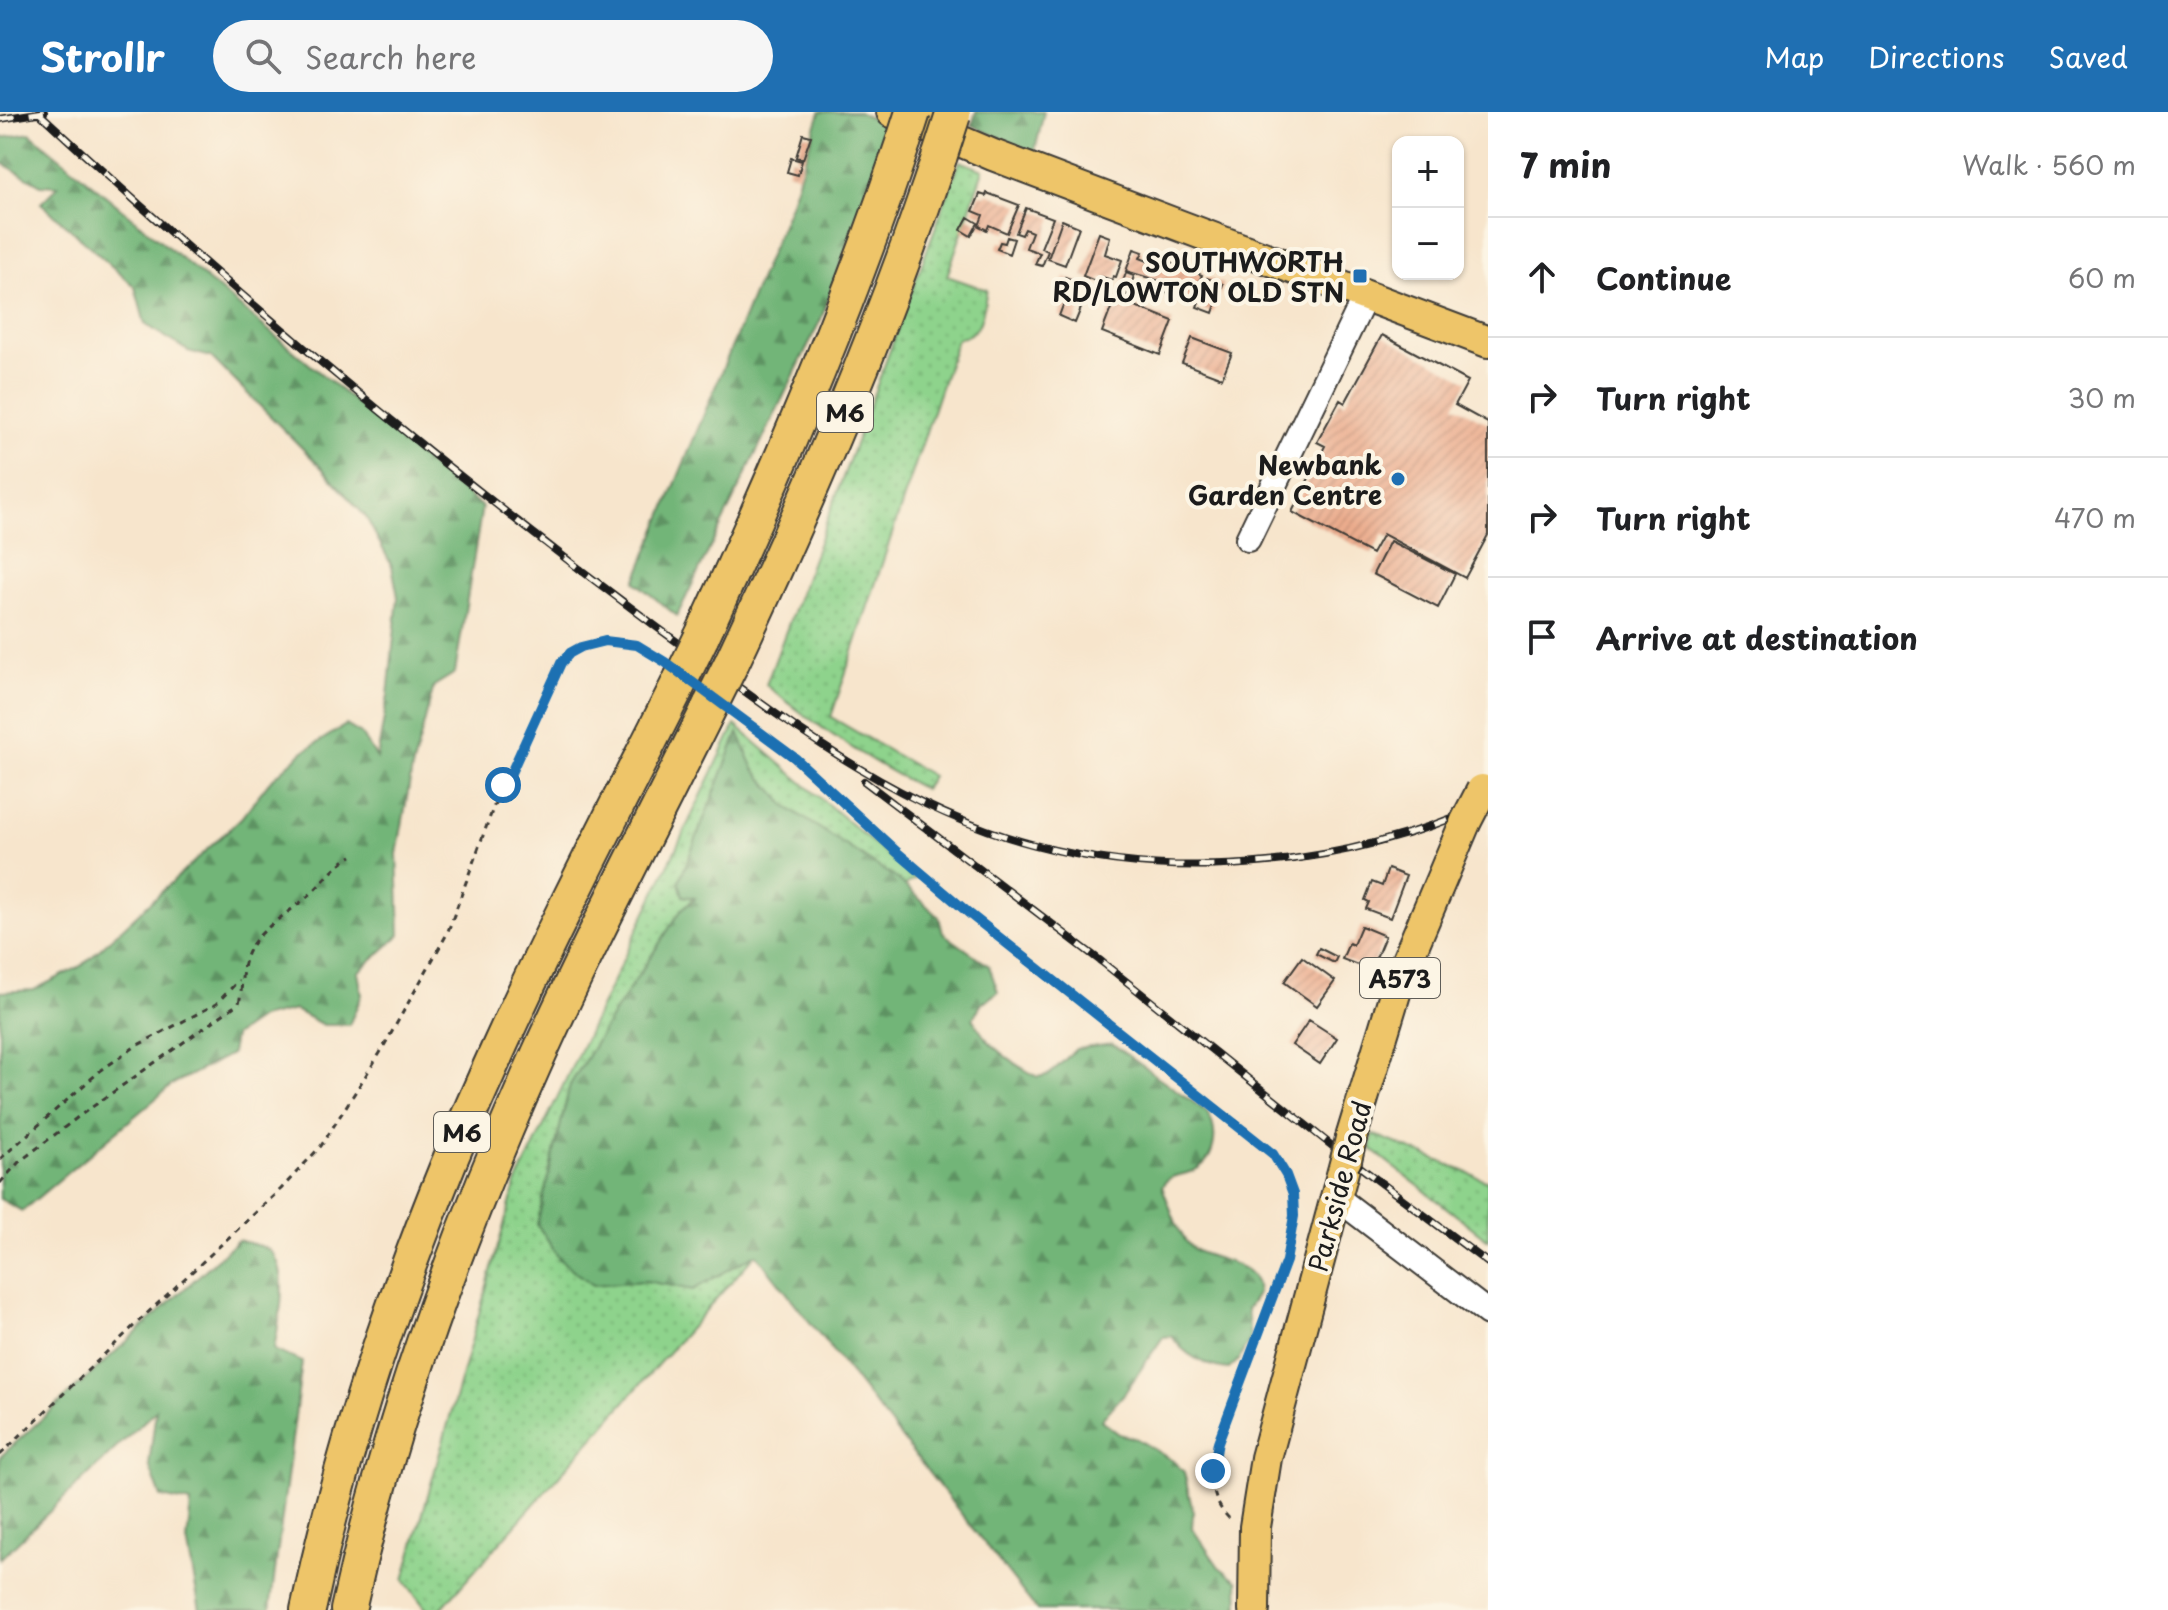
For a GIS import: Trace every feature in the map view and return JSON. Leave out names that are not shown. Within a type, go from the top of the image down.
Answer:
[{"type":"highway","name":"M6","points":[[348,1610],[408,1388],[486,1176],[546,1038],[718,704],[732,662],[842,420],[905,257],[953,114]]},
{"type":"highway","name":"M6","points":[[308,1610],[371,1378],[451,1157],[673,670],[701,638],[762,506],[812,390],[903,121]]},
{"type":"main road","points":[[903,121],[1488,342]]},
{"type":"main road","name":"Parkside Road","points":[[1254,1610],[1255,1527],[1266,1458],[1348,1149],[1400,977],[1465,823],[1485,785]]},
{"type":"lane","points":[[1248,539],[1365,297]]},
{"type":"lane","points":[[1336,1197],[1488,1313]]},
{"type":"path","points":[[0,1455],[309,1162],[337,1124],[447,934],[499,792],[510,775],[561,663],[581,647],[605,641],[637,645],[673,670]]},
{"type":"path","points":[[718,704],[795,758],[971,915],[1103,1022],[1266,1147],[1279,1162],[1293,1194],[1294,1216],[1286,1261],[1218,1442],[1213,1471],[1214,1497],[1221,1512],[1242,1527],[1255,1527]]},
{"type":"path","points":[[0,1183],[19,1162],[78,1117],[239,1003],[241,968],[250,948],[266,930],[305,899],[338,863],[352,856]]},
{"type":"path","points":[[0,1159],[100,1071],[136,1046],[216,1004],[240,979]]},
{"type":"green space","points":[[820,112],[859,112],[890,127],[821,319],[677,616],[635,582],[790,205]]},
{"type":"green space","points":[[976,112],[1044,112],[1034,155],[972,125]]},
{"type":"green space","points":[[30,133],[482,507],[455,673],[434,686],[412,769],[397,854],[400,935],[358,972],[362,995],[349,1025],[323,1025],[295,1010],[260,1018],[234,1036],[231,1054],[173,1084],[22,1211],[0,1199],[0,992],[34,990],[83,965],[241,818],[269,782],[304,751],[346,725],[361,734],[377,758],[388,695],[398,597],[392,566],[366,517],[320,466],[211,357],[188,351],[145,324],[135,287],[41,203],[58,186],[41,185],[0,162],[0,138]]},
{"type":"green space","points":[[960,161],[983,170],[947,276],[987,290],[982,315],[973,332],[957,339],[831,717],[932,776],[924,789],[842,742],[766,685]]},
{"type":"green space","points":[[735,725],[915,879],[877,903],[756,1254],[440,1610],[427,1610],[404,1580],[515,1186]]},
{"type":"green space","points":[[738,733],[754,769],[787,807],[899,880],[939,917],[943,933],[989,966],[998,992],[982,1003],[973,1018],[984,1036],[1000,1052],[1038,1077],[1050,1074],[1076,1049],[1112,1044],[1207,1112],[1214,1138],[1210,1155],[1199,1168],[1171,1178],[1162,1187],[1177,1225],[1189,1245],[1197,1251],[1240,1266],[1256,1281],[1258,1293],[1247,1309],[1250,1339],[1229,1369],[1204,1363],[1182,1349],[1172,1336],[1163,1337],[1124,1394],[1101,1420],[1119,1434],[1137,1439],[1173,1461],[1184,1472],[1193,1512],[1192,1528],[1219,1567],[1238,1581],[1239,1610],[1037,1610],[756,1254],[693,1290],[646,1281],[593,1285],[560,1260],[537,1224],[570,1085],[682,909],[695,898],[683,896],[679,882]]},
{"type":"green space","points":[[1373,1134],[1488,1181],[1488,1240],[1371,1149]]},
{"type":"green space","points":[[238,1240],[266,1248],[276,1258],[282,1297],[274,1350],[302,1362],[270,1610],[200,1610],[187,1541],[191,1503],[161,1497],[149,1465],[156,1410],[0,1559],[0,1457]]},
{"type":"building","points":[[803,134],[811,136],[803,159],[796,157]]},
{"type":"building","points":[[791,158],[802,161],[798,175],[787,172]]},
{"type":"building","points":[[987,193],[1019,205],[1007,233],[989,225],[987,230],[979,226],[983,215],[973,211],[980,194],[986,196]]},
{"type":"building","points":[[1026,208],[1053,218],[1041,248],[1048,251],[1042,266],[1035,264],[1040,253],[1026,248],[1032,232],[1025,229],[1022,235],[1016,233]]},
{"type":"building","points":[[968,217],[978,223],[971,236],[961,230]]},
{"type":"building","points":[[1062,220],[1079,227],[1065,265],[1048,259]]},
{"type":"building","points":[[1099,233],[1110,237],[1105,254],[1122,260],[1116,277],[1113,276],[1112,280],[1102,277],[1100,283],[1083,276]]},
{"type":"building","points":[[1007,237],[1014,239],[1009,254],[997,249]]},
{"type":"building","points":[[1134,249],[1143,252],[1140,258],[1150,262],[1153,256],[1202,275],[1199,282],[1205,284],[1207,278],[1223,284],[1213,313],[1197,307],[1204,288],[1197,285],[1191,300],[1179,296],[1183,284],[1177,282],[1172,295],[1164,292],[1168,281],[1126,271]]},
{"type":"building","points":[[1126,273],[1134,276],[1126,299],[1118,296]]},
{"type":"building","points":[[1065,277],[1081,283],[1079,288],[1088,291],[1075,323],[1059,316],[1068,292],[1060,288]]},
{"type":"building","points":[[1115,298],[1173,321],[1160,355],[1102,332]]},
{"type":"building","name":"Newbank Garden Centre","points":[[1382,335],[1468,381],[1455,405],[1488,423],[1488,535],[1465,578],[1383,534],[1372,554],[1292,512],[1325,446],[1317,442],[1340,400],[1345,403]]},
{"type":"building","points":[[1192,338],[1232,353],[1222,378],[1182,363]]},
{"type":"building","points":[[1390,541],[1455,574],[1438,608],[1373,574]]},
{"type":"building","points":[[1388,869],[1406,876],[1390,918],[1366,909],[1369,902],[1365,900],[1372,882],[1382,886]]},
{"type":"building","points":[[1361,926],[1385,936],[1371,970],[1342,959],[1349,943],[1353,945]]},
{"type":"building","points":[[1319,948],[1337,957],[1334,963],[1316,954]]},
{"type":"building","points":[[1302,957],[1335,981],[1317,1006],[1284,982]]},
{"type":"building","points":[[1309,1020],[1337,1038],[1320,1064],[1292,1045]]},
{"type":"railway","points":[[38,112],[341,379],[498,506],[746,693],[837,754],[932,807],[983,829],[1035,845],[1091,857],[1149,864],[1207,865],[1265,862],[1379,842],[1488,803]]},
{"type":"railway","points":[[0,119],[44,112]]},
{"type":"railway","points":[[864,781],[1102,962],[1336,1149],[1488,1263]]},
{"type":"place","name":"SOUTHWORTH RD/LOWTON OLD STN","points":[[1360,276]]},
{"type":"place","name":"Newbank Garden Centre","points":[[1398,479]]},
{"type":"route","points":[[503,785],[561,663],[570,653],[605,641],[637,645],[665,662],[795,758],[971,915],[1103,1022],[1266,1147],[1286,1175],[1293,1194],[1294,1216],[1286,1261],[1218,1442],[1213,1471]]}]
